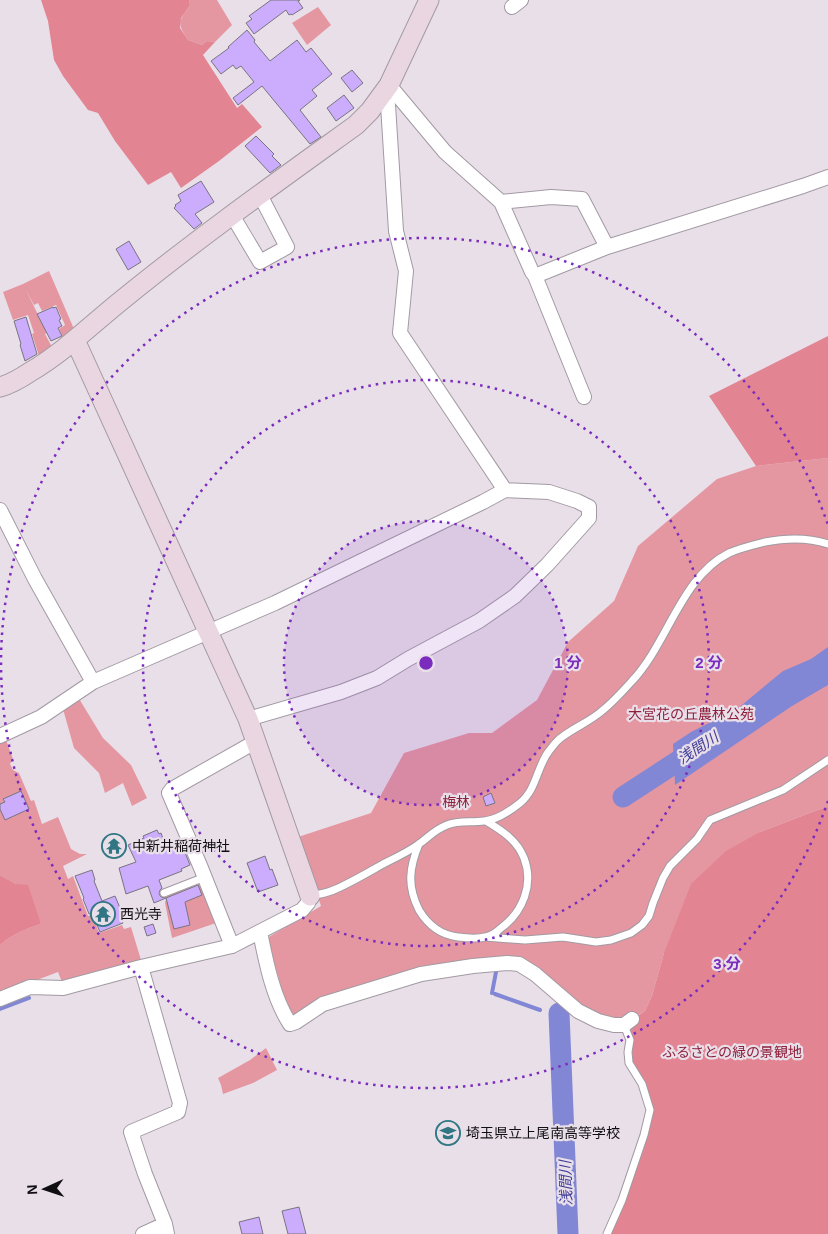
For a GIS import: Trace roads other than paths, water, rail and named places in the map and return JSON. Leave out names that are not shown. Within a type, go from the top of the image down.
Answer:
[{"type":"street","points":[[0,387],[43,365],[123,299],[232,215],[356,125],[370,111],[384,92],[428,0]]},
{"type":"street","points":[[384,92],[445,152],[501,202],[535,276],[584,397]]},
{"type":"street","points":[[384,92],[388,105],[396,231],[406,271],[400,333],[505,490]]},
{"type":"street","points":[[535,276],[607,247],[828,177]]},
{"type":"street","points":[[232,215],[260,262],[288,247],[260,195]]},
{"type":"street","points":[[501,202],[551,197],[582,199],[607,247]]},
{"type":"street","points":[[0,999],[30,987],[63,988],[141,967],[232,946],[302,910],[308,903],[310,896],[248,719],[75,340]]},
{"type":"street","points":[[0,736],[41,717],[93,682],[275,604],[505,490],[549,492],[589,507],[589,518],[547,565],[515,596],[479,621],[377,678],[341,692],[248,719]]},
{"type":"street","points":[[0,510],[93,682]]},
{"type":"street","points":[[232,946],[169,793],[172,789],[255,742]]},
{"type":"street","points":[[260,932],[268,971],[285,1016],[290,1024],[323,1004],[421,974],[508,963],[519,964],[535,974],[578,1011],[614,1025],[628,1022]]},
{"type":"street","points":[[141,967],[180,1103],[178,1112],[131,1132],[144,1174],[166,1229],[143,1234]]},
{"type":"lane","points":[[310,896],[334,890],[386,863],[419,844],[427,836],[447,824],[486,821],[500,816],[522,801],[535,783],[544,757],[560,738],[603,711],[651,657],[688,592],[710,566],[730,553],[780,539],[799,538],[828,544]]},
{"type":"lane","points":[[419,844],[411,866],[415,901],[422,915],[440,932],[451,936],[467,938],[485,937],[524,940],[562,937],[596,942],[611,940],[642,926],[649,916],[663,878],[670,866],[697,840],[710,820],[782,790],[828,760]]},
{"type":"lane","points":[[485,937],[498,931],[517,913],[525,896],[528,877],[524,859],[518,848],[504,833],[486,821]]},
{"type":"lane","points":[[164,893],[205,877]]},
{"type":"lane","points":[[608,1234],[622,1200],[650,1110],[642,1084],[629,1062],[630,1040],[628,1022]]},
{"type":"water","points":[[828,647],[828,685],[792,706],[675,785],[673,744],[691,732],[737,709],[783,671],[811,659]]},
{"type":"waterway","name":"浅間川","points":[[623,797],[698,748]]},
{"type":"waterway","points":[[492,993],[496,972]]},
{"type":"waterway","points":[[495,994],[540,1010]]},
{"type":"waterway","points":[[0,1009],[29,998]]},
{"type":"waterway","name":"浅間川","points":[[559,1013],[568,1234]]},
{"type":"place","name":"中新井稲荷神社","points":[[114,846]]},
{"type":"place","name":"西光寺","points":[[103,914]]},
{"type":"place","name":"埼玉県立上尾南高等学校","points":[[448,1133]]},
{"type":"park label","name":"大宮花の丘農林公苑","points":[[691,714]]},
{"type":"park label","name":"梅林","points":[[456,802]]},
{"type":"park label","name":"ふるさとの緑の景観地","points":[[732,1052]]}]
